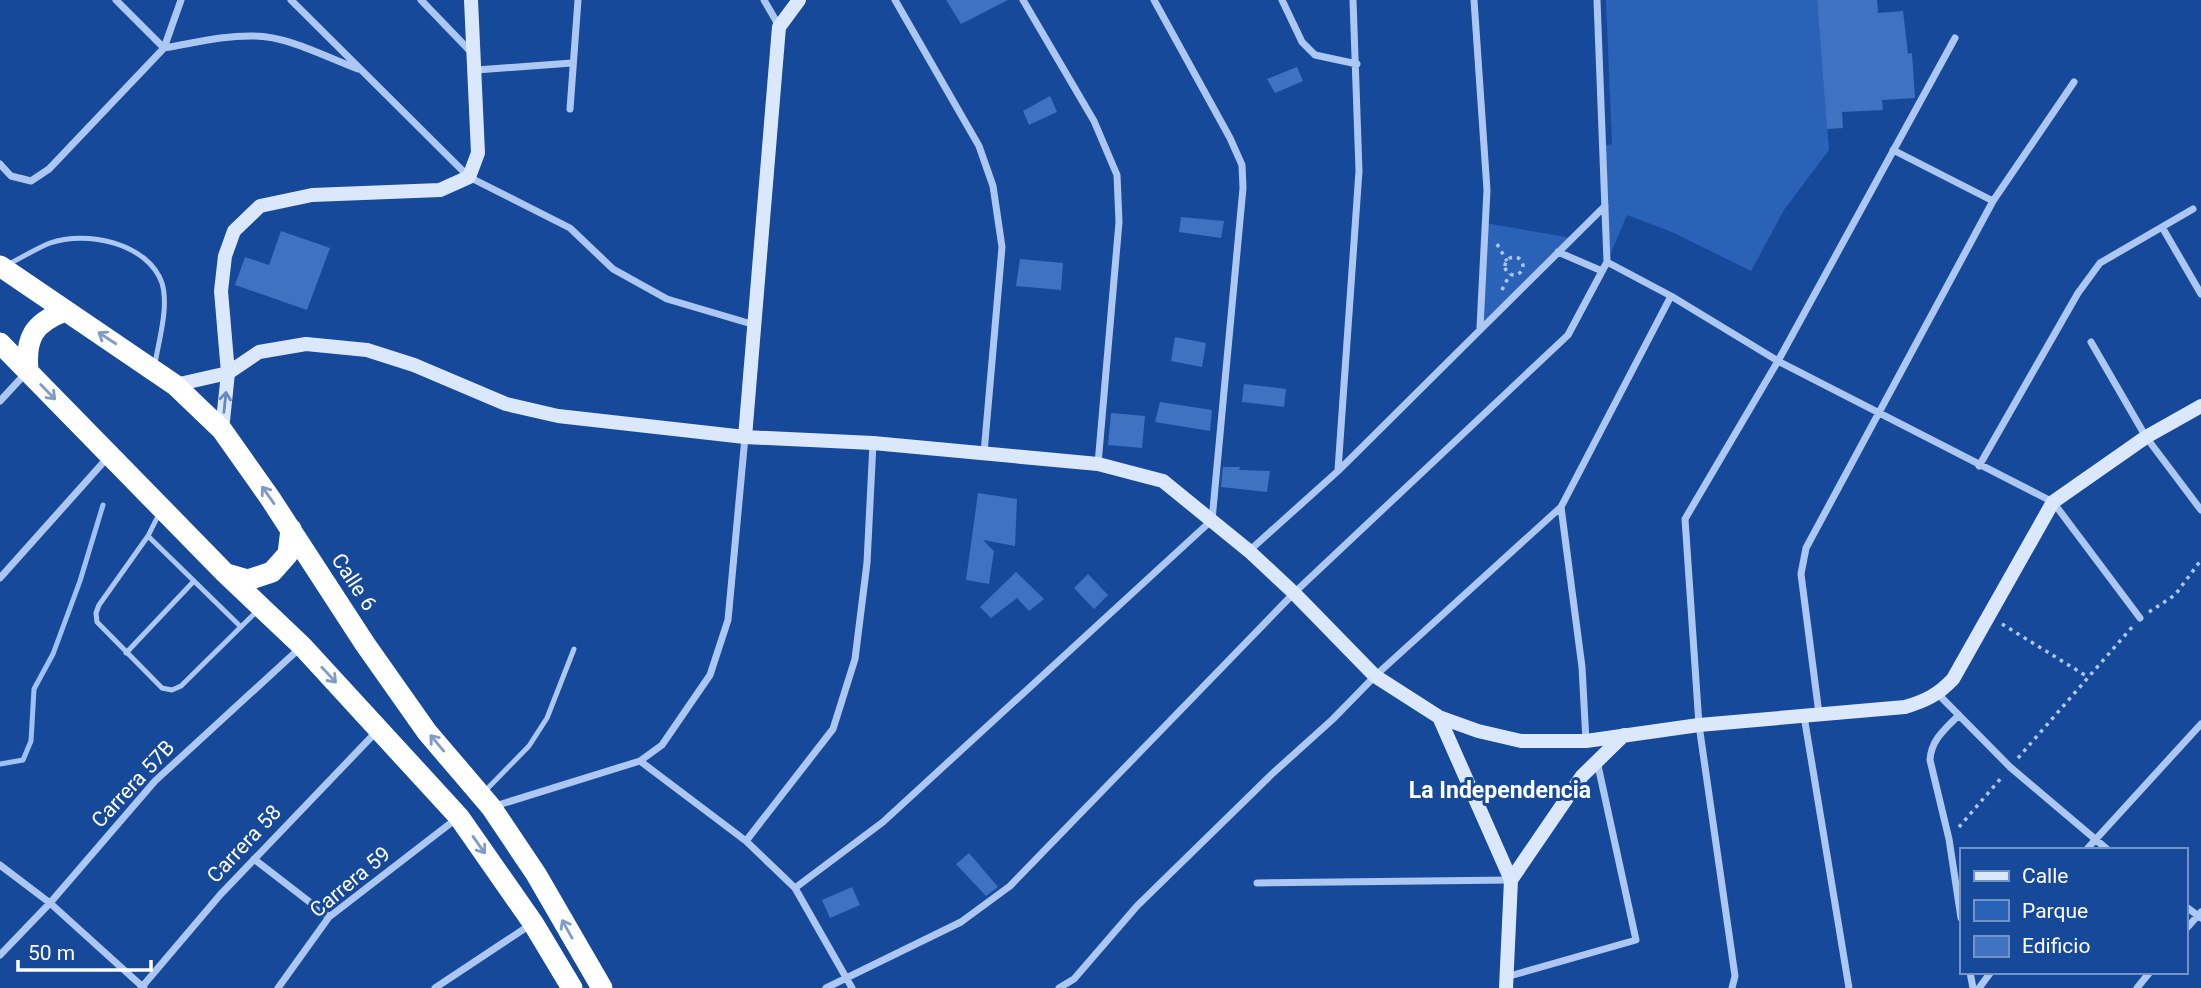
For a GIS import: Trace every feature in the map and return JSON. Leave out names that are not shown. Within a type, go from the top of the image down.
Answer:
[{"type":"highway","name":"Calle 6","points":[[1,266],[175,385],[222,430],[427,732],[486,801],[536,874],[602,988]]},
{"type":"highway","points":[[28,371],[26,351],[33,333],[47,318],[65,311]]},
{"type":"highway","points":[[0,343],[225,573],[302,646],[459,817],[533,923],[572,988]]},
{"type":"highway","points":[[225,573],[248,580],[272,572],[288,554],[291,529]]},
{"type":"main road","points":[[222,430],[228,373],[221,291],[225,256],[234,231],[260,206],[312,195],[440,190],[469,177],[478,153],[476,63],[471,0]]},
{"type":"main road","points":[[746,437],[779,27],[799,0]]},
{"type":"main road","points":[[175,385],[228,373],[259,352],[306,344],[368,350],[414,365],[506,404],[558,416],[746,437],[873,443],[1098,464],[1163,481],[1249,551],[1375,676],[1439,717],[1478,732],[1521,741],[1586,741],[1699,725],[1905,707],[1923,702],[1938,694],[1953,679],[2053,502],[2146,437],[2201,406]]},
{"type":"main road","points":[[1439,717],[1511,880],[1506,983]]},
{"type":"main road","points":[[1511,880],[1581,776],[1624,735]]},
{"type":"street","points":[[116,0],[164,48]]},
{"type":"street","points":[[0,164],[11,176],[32,181],[49,169],[164,48],[181,0]]},
{"type":"street","points":[[291,0],[469,177],[570,228],[613,269],[667,299],[755,325]]},
{"type":"street","points":[[421,0],[476,63],[572,63]]},
{"type":"street","points":[[570,109],[578,0]]},
{"type":"street","points":[[764,0],[779,27]]},
{"type":"street","points":[[895,0],[979,146],[993,186],[1002,247],[984,455]]},
{"type":"street","points":[[1023,0],[1094,121],[1117,175],[1119,222],[1098,464]]},
{"type":"street","points":[[795,888],[883,822],[1212,520],[1243,188],[1242,165],[1230,138],[1154,0]]},
{"type":"street","points":[[1282,0],[1302,42],[1315,55],[1357,64]]},
{"type":"street","points":[[1338,471],[1359,172],[1353,0]]},
{"type":"street","points":[[1474,0],[1487,190],[1480,328]]},
{"type":"street","points":[[826,988],[961,922],[1010,886],[1294,593],[1568,335],[1606,262],[1597,0]]},
{"type":"street","points":[[164,48],[225,38],[257,36],[293,44],[363,71]]},
{"type":"street","points":[[1732,988],[1735,976],[1699,725],[1685,519],[1778,361],[1955,38]]},
{"type":"street","points":[[1819,713],[1801,574],[1806,548],[1993,201],[2074,82]]},
{"type":"street","points":[[1893,150],[1993,201]]},
{"type":"street","points":[[1249,551],[1338,471],[1605,206]]},
{"type":"street","points":[[1979,466],[2078,293],[2100,263],[2193,209]]},
{"type":"street","points":[[2162,226],[2201,294]]},
{"type":"street","points":[[1558,252],[1602,271]]},
{"type":"street","points":[[1606,262],[1671,296],[1778,361],[2053,502],[2140,618]]},
{"type":"street","points":[[1059,988],[1074,984],[1137,906],[1375,676],[1561,507],[1671,296]]},
{"type":"street","points":[[2091,342],[2146,437],[2201,510]]},
{"type":"street","points":[[0,401],[28,371]]},
{"type":"street","points":[[486,801],[640,761],[662,745],[710,675],[728,620],[746,437]]},
{"type":"street","points":[[747,841],[833,729],[855,659],[867,563],[873,443]]},
{"type":"street","points":[[0,578],[109,455]]},
{"type":"street","points":[[1561,507],[1582,667],[1586,741]]},
{"type":"street","name":"Carrera 57B","points":[[0,955],[50,903],[155,781],[302,646]]},
{"type":"street","points":[[1938,694],[2010,767],[2105,848]]},
{"type":"street","points":[[1804,715],[1849,988]]},
{"type":"street","points":[[1959,715],[1935,740],[1930,750],[1930,760],[1949,839],[1960,911]]},
{"type":"street","points":[[2088,848],[2201,724]]},
{"type":"street","name":"Carrera 58","points":[[143,988],[220,895],[379,729]]},
{"type":"street","points":[[640,761],[747,841],[795,888],[848,976],[852,988]]},
{"type":"street","points":[[1506,983],[1636,940],[1597,761]]},
{"type":"street","name":"Carrera 59","points":[[278,988],[329,917],[459,817]]},
{"type":"street","points":[[254,859],[329,917]]},
{"type":"street","points":[[0,865],[50,903],[143,988]]},
{"type":"street","points":[[1256,883],[1511,880]]},
{"type":"street","points":[[2187,928],[2200,915]]},
{"type":"street","points":[[435,988],[533,923]]},
{"type":"street","points":[[2137,988],[2148,974]]},
{"type":"lane","points":[[1,266],[52,242],[92,238],[129,248],[152,264],[162,284],[164,308],[154,370]]},
{"type":"lane","points":[[163,509],[148,537],[96,613],[97,622],[126,653],[162,688],[172,690],[181,686],[262,606]]},
{"type":"lane","points":[[148,537],[241,627]]},
{"type":"lane","points":[[126,653],[194,581]]},
{"type":"lane","points":[[486,801],[547,718],[574,649]]},
{"type":"path","points":[[1517,258],[1523,265],[1522,271],[1518,275],[1510,275],[1505,269],[1505,263],[1509,259],[1517,258]]},
{"type":"path","points":[[1949,839],[2140,618],[2175,595],[2201,560]]},
{"type":"path","points":[[1989,615],[2088,677]]},
{"type":"green space","points":[[1606,0],[1817,0],[1829,150],[1784,210],[1751,271],[1672,232],[1627,215],[1607,262],[1603,146],[1612,144]]},
{"type":"green space","points":[[1485,223],[1572,238],[1480,328]]},
{"type":"building","points":[[946,0],[1008,0],[961,24]]},
{"type":"building","points":[[1817,0],[1877,0],[1878,13],[1903,11],[1908,54],[1912,53],[1915,98],[1882,100],[1883,110],[1842,112],[1843,128],[1827,129]]},
{"type":"building","points":[[1297,67],[1303,81],[1275,93],[1267,79]]},
{"type":"building","points":[[1050,96],[1057,112],[1029,125],[1023,111]]},
{"type":"building","points":[[1181,217],[1224,221],[1221,238],[1179,232]]},
{"type":"building","points":[[281,231],[330,248],[307,310],[235,285],[245,257],[269,265]]},
{"type":"building","points":[[1020,259],[1063,263],[1061,290],[1016,286]]},
{"type":"building","points":[[1175,337],[1206,343],[1202,367],[1171,361]]},
{"type":"building","points":[[1244,384],[1286,389],[1284,407],[1242,402]]},
{"type":"building","points":[[1160,402],[1212,410],[1210,431],[1155,422]]},
{"type":"building","points":[[1111,413],[1145,416],[1142,448],[1108,445]]},
{"type":"building","points":[[1223,467],[1270,471],[1267,492],[1221,487]]},
{"type":"building","points":[[978,493],[1017,499],[1015,546],[983,540],[994,551],[989,584],[966,580]]},
{"type":"building","points":[[1016,572],[1044,599],[1029,611],[1017,598],[991,618],[980,607]]},
{"type":"building","points":[[1088,574],[1108,595],[1094,609],[1074,588]]},
{"type":"building","points":[[969,853],[998,887],[986,896],[956,864]]},
{"type":"building","points":[[852,887],[860,905],[830,918],[822,900]]},
{"type":"waterway","points":[[0,764],[23,760],[31,741],[34,689],[53,654],[80,581],[103,505]]},
{"type":"district","name":"La Independencia","points":[[1500,790]]}]
